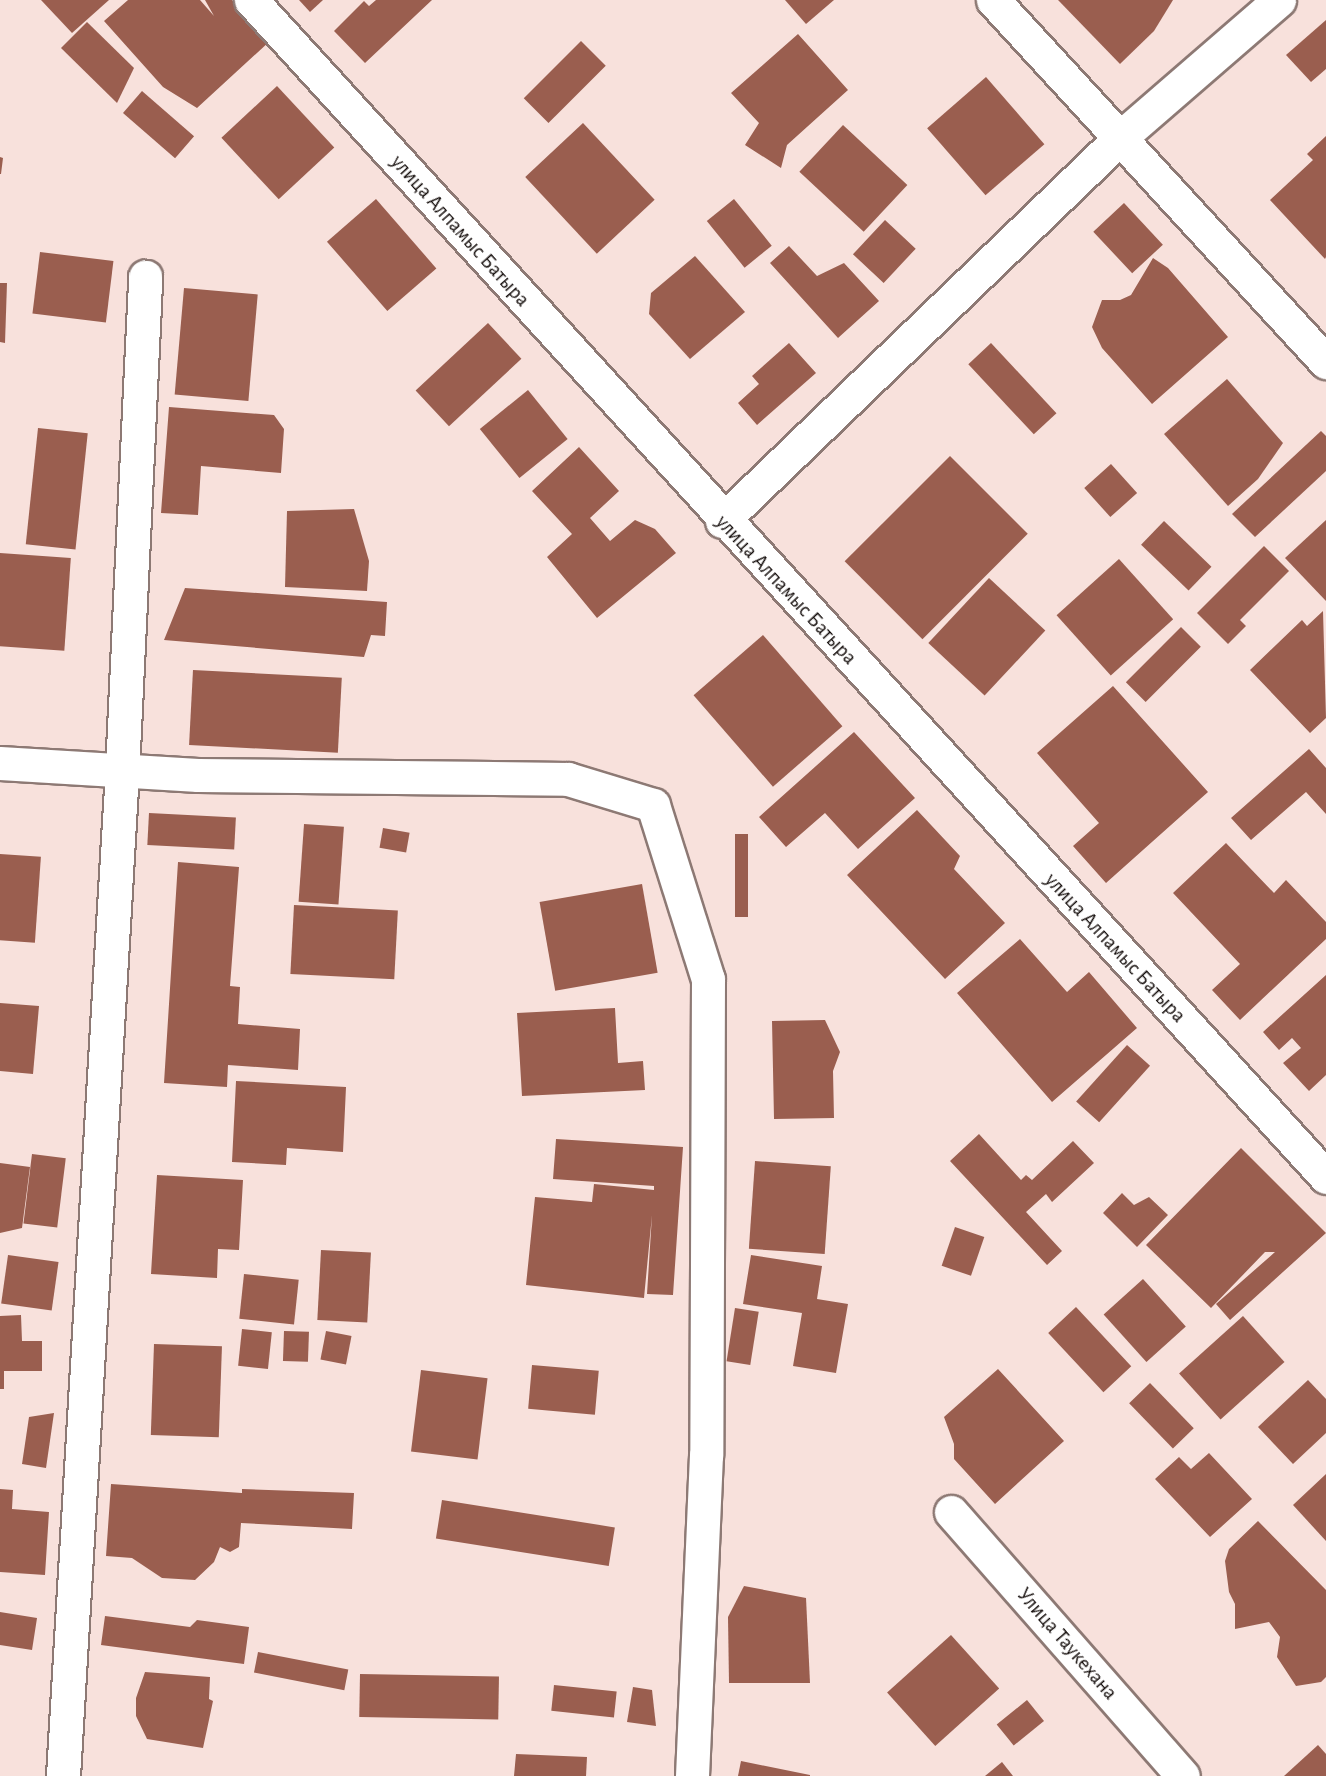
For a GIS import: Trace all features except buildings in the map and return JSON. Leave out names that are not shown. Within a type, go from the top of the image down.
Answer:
[{"type":"street","name":"улица Алпамыс Батыра","points":[[250,0],[722,520],[1326,1177]]},
{"type":"street","points":[[993,0],[1326,362]]},
{"type":"street","points":[[722,520],[1120,137],[1279,0]]},
{"type":"street","points":[[63,1776],[122,771],[145,277]]},
{"type":"street","points":[[0,763],[198,775],[568,779],[653,805],[708,979],[706,1455],[692,1776]]},
{"type":"street","name":"Улица Таукехана","points":[[951,1512],[1183,1776]]}]
